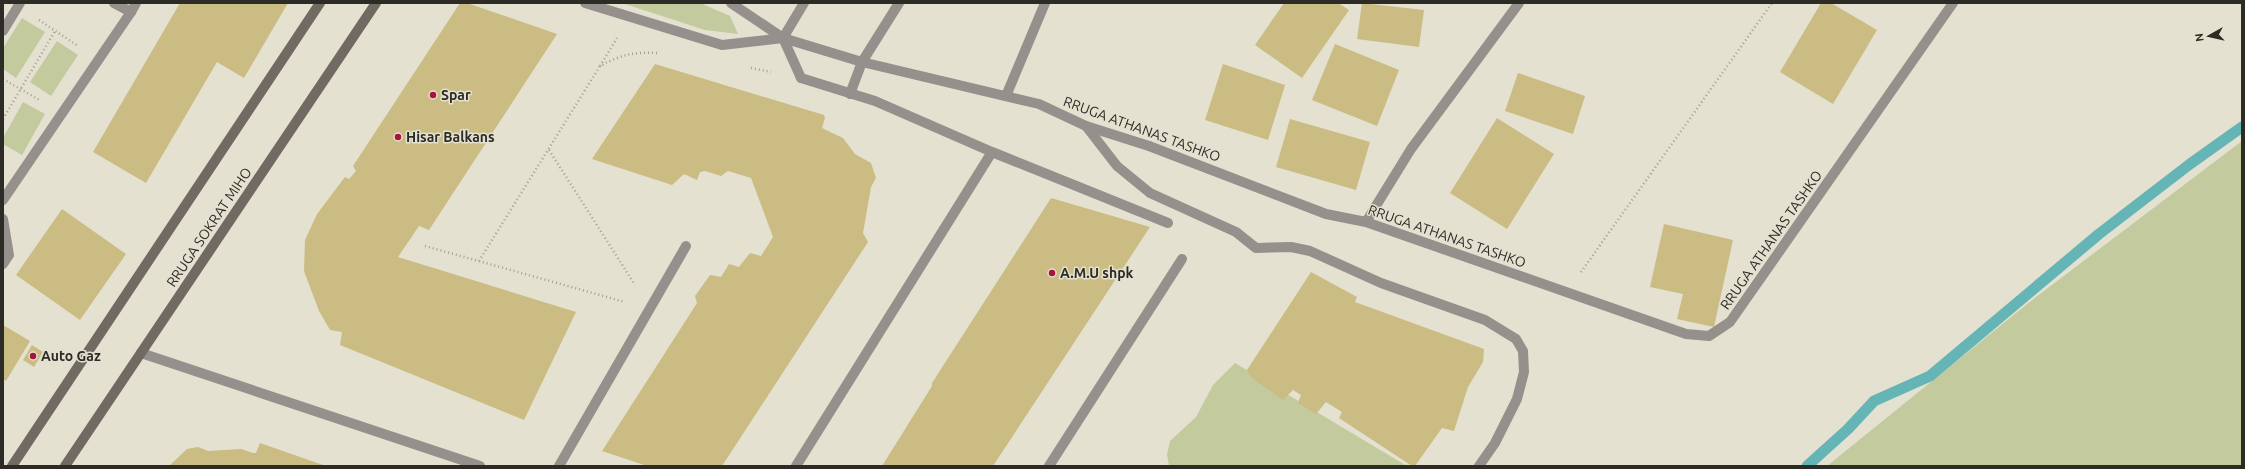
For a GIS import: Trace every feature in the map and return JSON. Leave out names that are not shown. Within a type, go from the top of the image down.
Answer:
[{"type":"main road","points":[[12,466],[320,3]]},
{"type":"main road","name":"RRUGA SOKRAT MIHO","points":[[65,466],[376,3]]},
{"type":"street","points":[[114,3],[131,12]]},
{"type":"street","points":[[3,200],[136,3]]},
{"type":"street","name":"RRUGA ATHANAS TASHKO","points":[[585,3],[722,45],[783,38]]},
{"type":"street","name":"RRUGA ATHANAS TASHKO","points":[[731,3],[783,38],[862,62],[1038,104],[1086,126],[1149,146],[1326,214],[1366,222],[1686,334],[1709,336],[1730,322],[1953,3]]},
{"type":"street","points":[[804,3],[783,38],[801,78],[875,101],[992,152],[1168,223]]},
{"type":"street","points":[[850,94],[862,62],[899,3]]},
{"type":"street","points":[[1006,96],[1045,3]]},
{"type":"street","points":[[1366,222],[1411,149],[1519,3]]},
{"type":"street","points":[[3,31],[19,5]]},
{"type":"street","points":[[1086,126],[1117,166],[1150,193],[1236,232],[1256,248],[1291,247],[1310,251],[1381,283],[1485,320],[1516,339],[1523,351],[1524,372],[1517,399],[1495,443],[1479,466]]},
{"type":"street","points":[[796,466],[992,152]]},
{"type":"street","points":[[3,219],[9,255],[3,264]]},
{"type":"street","points":[[559,466],[686,246]]},
{"type":"street","points":[[1048,466],[1182,259]]},
{"type":"street","points":[[141,352],[480,466]]},
{"type":"path","points":[[1567,292],[1772,3]]},
{"type":"path","points":[[19,5],[55,31],[99,59]]},
{"type":"path","points":[[479,261],[629,17]]},
{"type":"path","points":[[3,119],[55,31]]},
{"type":"path","points":[[600,66],[620,55],[640,52],[662,53]]},
{"type":"path","points":[[749,68],[801,78]]},
{"type":"path","points":[[3,79],[62,114]]},
{"type":"path","points":[[548,150],[650,309]]},
{"type":"path","points":[[425,246],[650,309]]},
{"type":"green space","points":[[622,3],[700,3],[730,16],[738,34],[705,30]]},
{"type":"green space","points":[[22,18],[45,32],[16,78],[3,69],[3,48]]},
{"type":"green space","points":[[57,41],[78,55],[51,96],[30,82]]},
{"type":"green space","points":[[23,102],[45,114],[22,155],[3,144],[3,138]]},
{"type":"green space","points":[[2242,141],[2242,466],[1827,466],[2036,297]]},
{"type":"green space","points":[[1235,363],[1407,466],[1169,466],[1167,455],[1170,441],[1196,417],[1213,385]]},
{"type":"building","points":[[180,3],[288,3],[244,78],[217,62],[146,183],[93,152]]},
{"type":"building","points":[[460,3],[467,3],[557,34],[429,230],[419,226],[398,257],[576,312],[524,420],[340,345],[342,332],[330,330],[319,311],[304,271],[305,240],[317,214],[345,177],[349,179],[356,171],[353,166]]},
{"type":"building","points":[[1284,3],[1338,3],[1349,10],[1302,78],[1255,45]]},
{"type":"building","points":[[1362,3],[1424,10],[1419,47],[1357,39]]},
{"type":"building","points":[[1821,3],[1831,3],[1877,30],[1833,104],[1780,72]]},
{"type":"building","points":[[1335,44],[1399,70],[1377,126],[1312,100]]},
{"type":"building","points":[[655,64],[824,115],[825,118],[822,128],[843,138],[855,154],[871,163],[876,178],[871,187],[863,233],[868,242],[722,466],[647,466],[602,451],[697,303],[695,296],[710,275],[721,277],[729,264],[739,267],[750,253],[761,256],[773,237],[751,178],[728,171],[721,176],[705,171],[700,172],[697,180],[684,174],[672,185],[592,159]]},
{"type":"building","points":[[1223,64],[1285,85],[1268,140],[1205,120]]},
{"type":"building","points":[[1518,73],[1585,96],[1573,134],[1505,111]]},
{"type":"building","points":[[1497,118],[1554,154],[1507,229],[1450,193]]},
{"type":"building","points":[[1290,119],[1370,142],[1356,190],[1276,167]]},
{"type":"building","points":[[1051,198],[1150,227],[993,466],[882,466],[932,386],[932,383]]},
{"type":"building","points":[[62,209],[126,254],[80,320],[16,275]]},
{"type":"building","points":[[1664,224],[1733,240],[1714,327],[1677,319],[1683,294],[1650,287]]},
{"type":"building","points":[[1311,272],[1357,297],[1355,302],[1484,349],[1483,362],[1468,387],[1454,431],[1442,428],[1415,466],[1412,466],[1339,418],[1342,412],[1326,402],[1316,414],[1298,403],[1301,395],[1293,390],[1283,400],[1252,378],[1247,370]]},
{"type":"building","points":[[3,325],[30,341],[6,381],[3,379]]},
{"type":"building","name":"Auto Gaz","points":[[32,345],[43,352],[34,367],[23,360]]},
{"type":"building","points":[[260,443],[326,466],[169,466],[187,449],[198,447],[208,451],[241,449],[256,453]]},
{"type":"waterway","points":[[1807,466],[1848,429],[1874,401],[1930,376],[2099,234],[2190,164],[2242,127]]},
{"type":"place","name":"Spar","points":[[433,95]]},
{"type":"place","name":"Hisar Balkans","points":[[398,137]]},
{"type":"place","name":"A.M.U shpk","points":[[1052,273]]},
{"type":"place","name":"Auto Gaz","points":[[33,356]]}]
